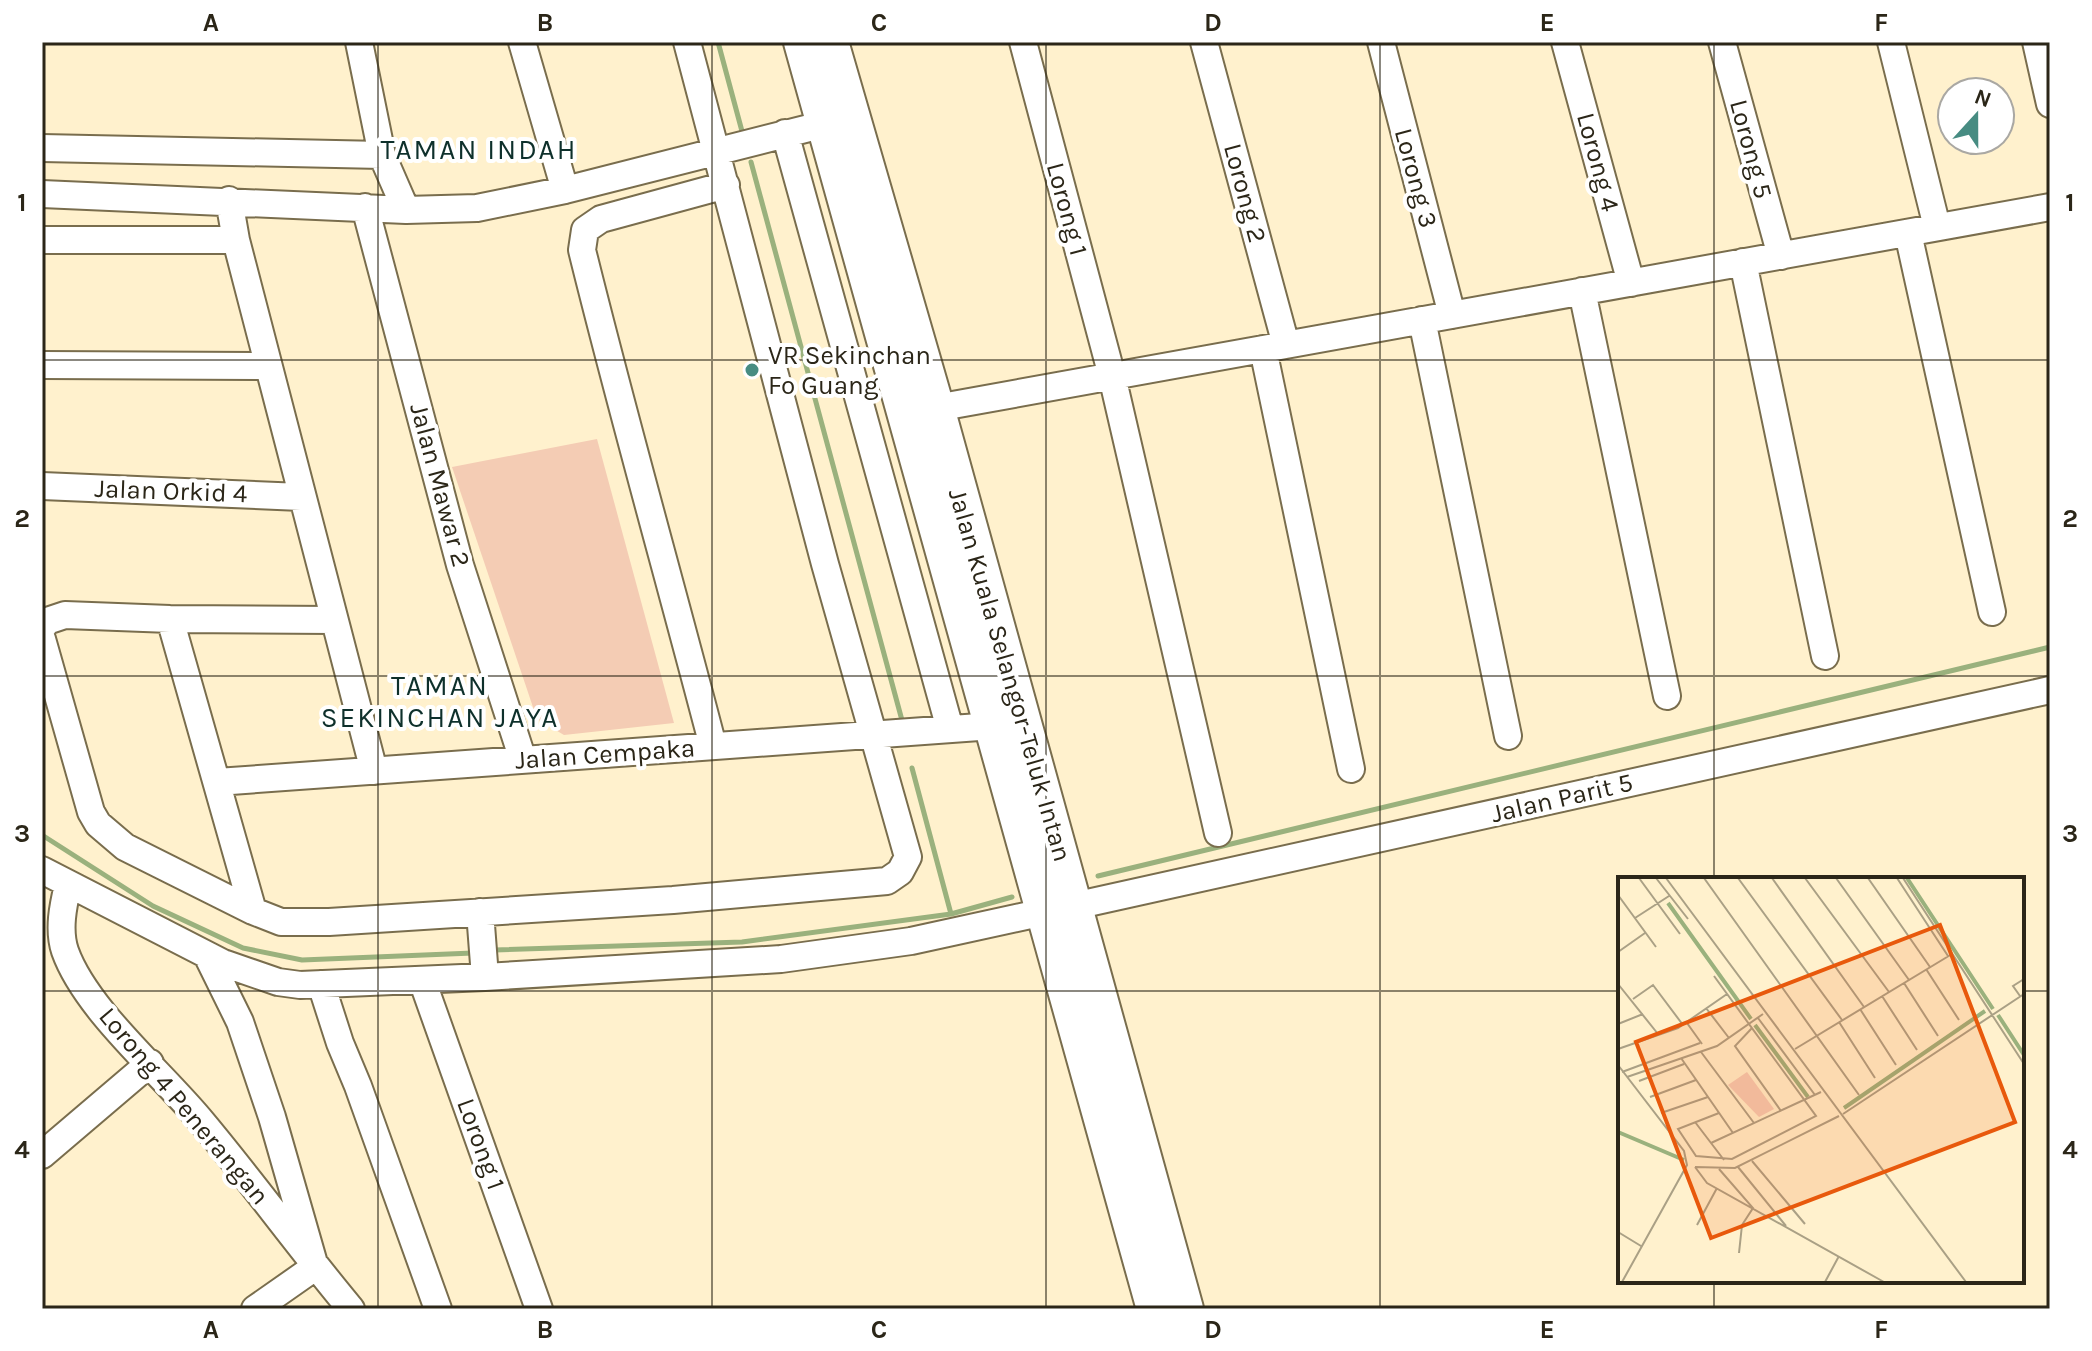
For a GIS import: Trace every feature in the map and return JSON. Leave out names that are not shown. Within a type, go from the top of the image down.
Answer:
[{"type":"highway","name":"Jalan Kuala Selangor-Teluk Intan","points":[[802,42],[993,726],[1059,909],[1185,1309]]},
{"type":"highway","name":"Jalan Kuala Selangor-Teluk Intan","points":[[830,42],[936,408],[1155,1309]]},
{"type":"street","points":[[359,42],[382,155],[406,210]]},
{"type":"street","points":[[522,42],[565,190]]},
{"type":"street","points":[[42,639],[91,812],[98,824],[125,847],[281,922],[673,900],[887,881],[900,872],[908,857],[687,42]]},
{"type":"street","name":"Lorong 1","points":[[1023,42],[1112,376],[1218,833]]},
{"type":"street","name":"Lorong 2","points":[[1204,42],[1274,347],[1351,769]]},
{"type":"street","name":"Lorong 3","points":[[1381,42],[1452,315]]},
{"type":"street","name":"Lorong 4","points":[[1565,42],[1631,283]]},
{"type":"street","name":"Lorong 5","points":[[1722,42],[1781,256]]},
{"type":"street","points":[[1891,42],[1937,227]]},
{"type":"street","points":[[2036,42],[2050,104]]},
{"type":"street","points":[[42,194],[406,210],[477,208],[565,190],[825,124]]},
{"type":"street","points":[[785,133],[950,729]]},
{"type":"street","points":[[42,148],[382,155]]},
{"type":"street","points":[[713,746],[625,423],[582,250],[585,230],[601,219],[726,185]]},
{"type":"street","points":[[229,200],[236,240],[301,497],[374,771]]},
{"type":"street","name":"Jalan Mawar 2","points":[[365,207],[460,565],[523,760]]},
{"type":"street","points":[[936,408],[2050,207]]},
{"type":"street","points":[[1908,233],[1992,612]]},
{"type":"street","points":[[42,240],[236,240]]},
{"type":"street","points":[[1743,262],[1825,656]]},
{"type":"street","points":[[1582,291],[1667,696]]},
{"type":"street","points":[[1422,320],[1508,736]]},
{"type":"street","points":[[42,365],[268,366]]},
{"type":"street","name":"Jalan Orkid 4","points":[[42,486],[301,497]]},
{"type":"street","points":[[42,628],[47,621],[65,615],[334,620]]},
{"type":"street","points":[[170,619],[253,911]]},
{"type":"street","name":"Jalan Parit 5","points":[[42,870],[207,955],[278,982],[321,984],[422,980],[781,959],[911,941],[2050,690]]},
{"type":"street","name":"Jalan Cempaka","points":[[217,782],[993,726]]},
{"type":"street","name":"Lorong 4 Penerangan","points":[[68,885],[62,913],[64,949],[78,979],[100,1009],[201,1121],[351,1309]]},
{"type":"street","points":[[480,912],[485,977]]},
{"type":"street","points":[[207,955],[240,1022],[252,1056],[315,1267],[255,1309]]},
{"type":"street","name":"Lorong 1","points":[[422,980],[539,1309]]},
{"type":"street","points":[[321,984],[438,1309]]},
{"type":"street","points":[[42,1155],[150,1063]]},
{"type":"shaded area","points":[[597,439],[674,723],[564,735],[537,719],[452,467]]},
{"type":"waterway","points":[[718,42],[743,135]]},
{"type":"waterway","points":[[751,162],[903,724]]},
{"type":"waterway","points":[[1098,876],[2050,647]]},
{"type":"waterway","points":[[912,768],[951,914]]},
{"type":"waterway","points":[[42,835],[153,906],[243,948],[302,960],[473,953]]},
{"type":"waterway","points":[[495,950],[742,942],[951,914],[1012,897]]},
{"type":"place","name":"VR Sekinchan Fo Guang","points":[[752,370]]},
{"type":"district","name":"TAMAN INDAH","points":[[479,149]]},
{"type":"district","name":"TAMAN SEKINCHAN JAYA","points":[[440,701]]}]
